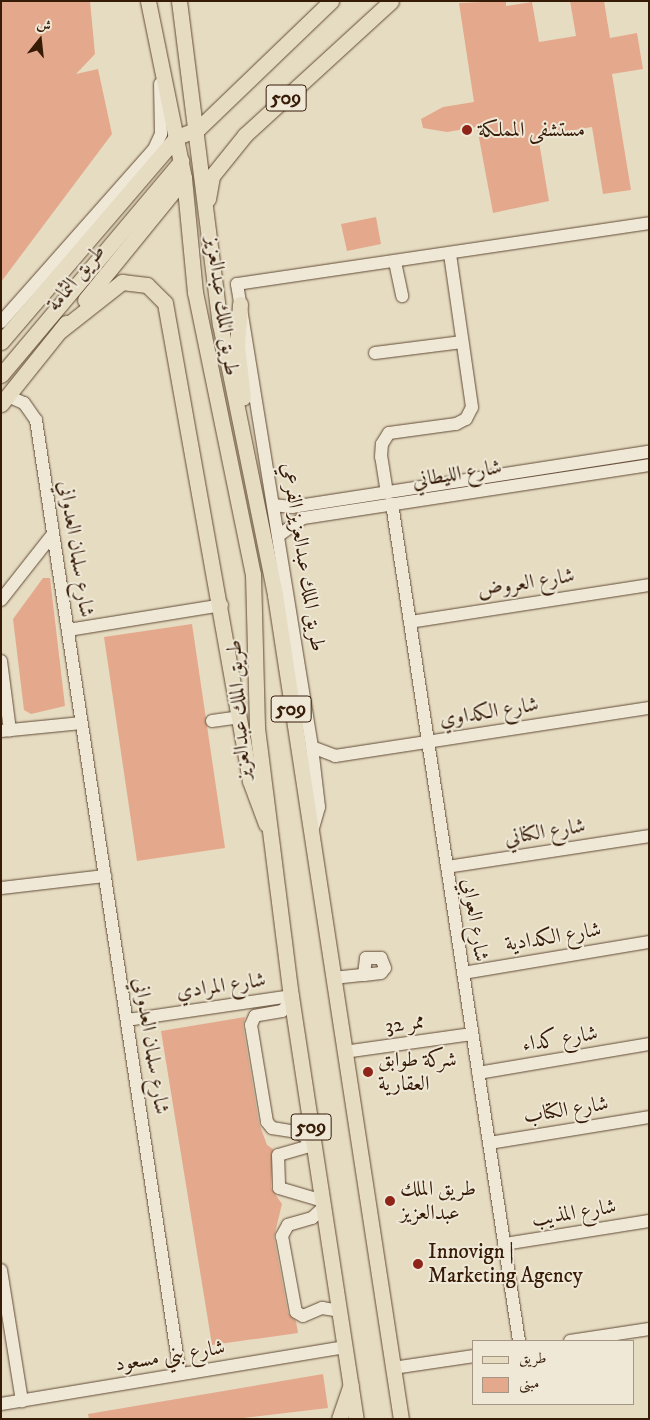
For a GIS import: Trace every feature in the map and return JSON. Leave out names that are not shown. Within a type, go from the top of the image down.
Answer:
[{"type":"main road","name":"طريق الملك عبدالعزيز","points":[[148,1],[159,42],[184,178],[195,292],[253,574],[257,728],[272,834],[291,998],[356,1419]]},
{"type":"main road","name":"طريق الملك عبدالعزيز","points":[[179,1],[187,88],[198,129],[204,203],[220,324],[275,595],[332,978],[401,1419]]},
{"type":"main road","points":[[1,342],[177,137],[198,129],[331,1]]},
{"type":"main road","name":"طريق الملك عبدالعزيز","points":[[204,203],[212,176],[245,135],[391,1]]},
{"type":"main road","name":"طريق الثمامة","points":[[1,374],[181,161]]},
{"type":"main road","name":"طريق الثمامة","points":[[4,400],[184,178]]},
{"type":"main road","points":[[186,198],[204,203]]},
{"type":"main road","points":[[60,330],[107,290],[131,281],[147,285],[161,296],[169,319],[185,433],[222,605],[238,717],[250,781],[260,813],[272,834]]},
{"type":"main road","points":[[240,304],[241,427]]},
{"type":"main road","points":[[339,1419],[351,1385]]},
{"type":"street","points":[[1,322],[154,149],[160,134],[159,42]]},
{"type":"street","points":[[402,296],[395,262],[649,223]]},
{"type":"street","points":[[375,353],[462,342],[450,254]]},
{"type":"street","name":"طريق الملك عبدالعزيز الفرعي","points":[[311,836],[319,807],[312,747],[237,284],[395,262]]},
{"type":"street","name":"شارع العوابي","points":[[462,342],[472,407],[466,419],[390,433],[382,444],[381,457],[410,622],[519,1340]]},
{"type":"street","name":"شارع سلمان العدواني","points":[[4,400],[24,403],[36,420],[180,1374]]},
{"type":"street","name":"شارع الليطاني","points":[[278,536],[303,518],[389,499],[649,452]]},
{"type":"street","name":"شارع الليطاني","points":[[272,504],[292,508],[389,499],[649,465]]},
{"type":"street","points":[[1,600],[53,534]]},
{"type":"street","name":"شارع العروض","points":[[410,622],[649,584]]},
{"type":"street","points":[[68,630],[222,605]]},
{"type":"street","points":[[1,661],[5,731],[82,723]]},
{"type":"street","name":"شارع الكداوي","points":[[312,747],[335,756],[649,708]]},
{"type":"street","points":[[212,720],[238,717]]},
{"type":"street","points":[[315,772],[335,756]]},
{"type":"street","name":"شارع الكناني","points":[[447,867],[649,836]]},
{"type":"street","points":[[1,888],[105,876]]},
{"type":"street","name":"شارع الكدادية","points":[[463,972],[649,942]]},
{"type":"street","points":[[332,978],[364,975]]},
{"type":"street","points":[[291,998],[282,1011],[255,1016],[251,1025],[266,1122],[272,1128],[298,1132],[313,1144]]},
{"type":"street","name":"شارع المرادي","points":[[127,1020],[291,998]]},
{"type":"street","name":"ممر 32","points":[[344,1052],[472,1034]]},
{"type":"street","name":"شارع كداء","points":[[478,1072],[649,1044]]},
{"type":"street","name":"شارع الكتاب","points":[[489,1143],[649,1117]]},
{"type":"street","points":[[313,1144],[278,1155],[279,1188],[323,1204],[312,1218],[288,1225],[282,1236],[296,1312],[303,1316],[322,1308],[340,1311]]},
{"type":"street","name":"شارع المذيب","points":[[505,1244],[649,1221]]},
{"type":"street","points":[[1,1270],[22,1400]]},
{"type":"street","points":[[577,1340],[649,1329]]},
{"type":"street","name":"شارع بني مسعود","points":[[1,1404],[345,1347]]},
{"type":"street","points":[[393,1368],[472,1356]]},
{"type":"building","points":[[1,1],[90,1],[95,54],[76,74],[98,69],[112,134],[1,282]]},
{"type":"building","points":[[506,1],[506,6],[532,2],[539,42],[576,36],[570,1],[604,1],[610,38],[637,33],[643,69],[612,74],[631,190],[603,194],[592,127],[538,136],[549,201],[493,213],[477,127],[447,132],[423,128],[421,119],[443,107],[474,102],[459,3]]},
{"type":"building","points":[[376,217],[381,244],[347,251],[341,224]]},
{"type":"building","points":[[43,578],[50,578],[65,706],[31,714],[24,710],[13,619]]},
{"type":"building","points":[[192,624],[225,848],[137,861],[104,637]]},
{"type":"building","points":[[245,1017],[243,1026],[259,1123],[267,1145],[273,1149],[271,1188],[282,1204],[274,1237],[288,1313],[296,1321],[298,1333],[212,1345],[161,1031]]},
{"type":"building","points":[[323,1374],[328,1408],[235,1419],[89,1419],[88,1414]]},
{"type":"place","name":"مستشفى المملكة","points":[[467,130]]},
{"type":"place","name":"شركة طوابق العقارية","points":[[368,1072]]},
{"type":"place","name":"طريق الملك عبدالعزيز","points":[[390,1201]]},
{"type":"place","name":"Innovign | Marketing Agency","points":[[418,1264]]}]
